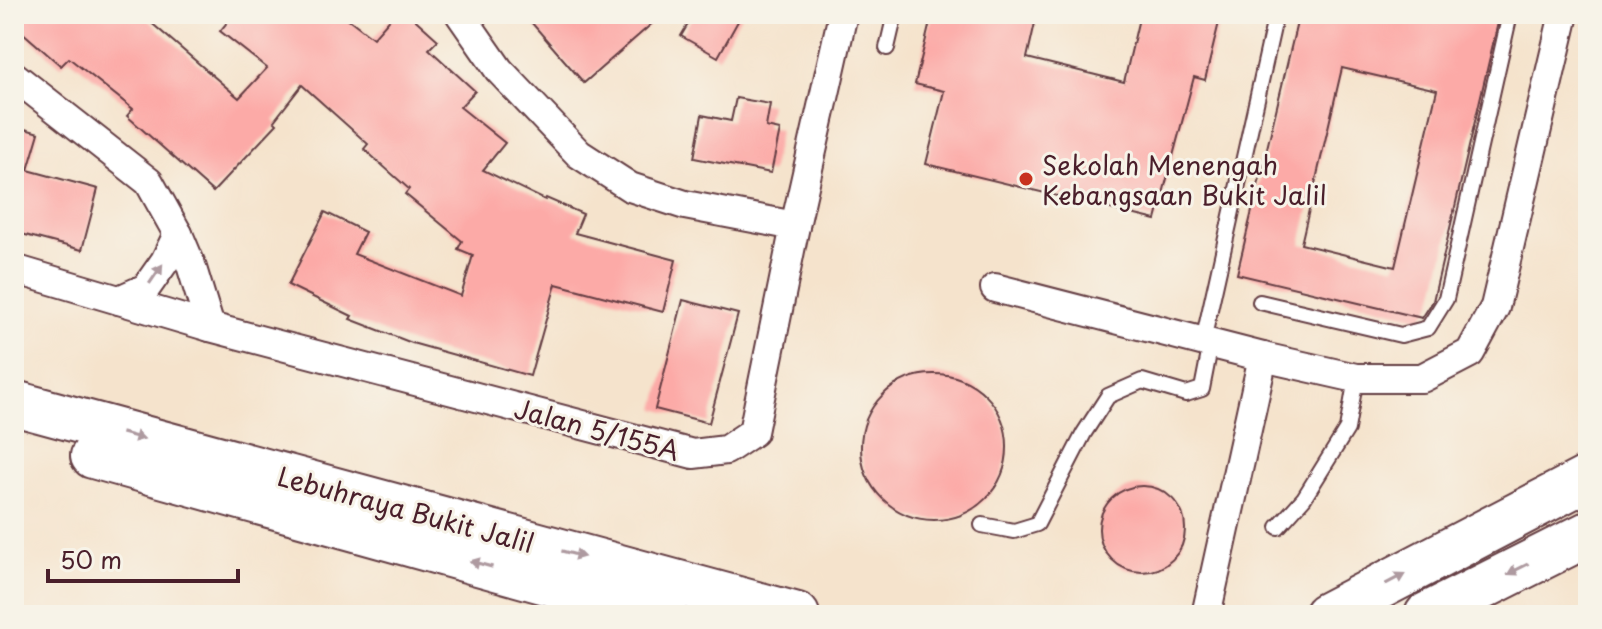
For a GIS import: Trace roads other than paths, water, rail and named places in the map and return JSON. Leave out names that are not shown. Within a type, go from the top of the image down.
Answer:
[{"type":"highway","points":[[14,395],[57,416]]},
{"type":"highway","name":"Lebuhraya Bukit Jalil","points":[[14,403],[797,615]]},
{"type":"highway","name":"Lebuhraya Bukit Jalil","points":[[14,435],[665,615]]},
{"type":"highway","points":[[1326,615],[1588,478]]},
{"type":"highway","points":[[1427,615],[1588,534]]},
{"type":"street","points":[[460,14],[499,70],[579,154],[630,187],[685,205],[795,226]]},
{"type":"street","name":"Jalan 5/155A","points":[[14,269],[210,327],[693,454],[726,450],[753,432],[843,14]]},
{"type":"street","points":[[995,288],[1356,378],[1422,378],[1470,353],[1495,307],[1564,14]]},
{"type":"street","points":[[14,76],[149,182],[178,234],[210,327]]},
{"type":"street","points":[[119,300],[146,288],[165,261],[178,234]]},
{"type":"street","points":[[1206,615],[1263,357]]},
{"type":"lane","points":[[887,48],[895,14]]},
{"type":"lane","points":[[982,525],[1014,531],[1037,524],[1084,433],[1108,396],[1142,381],[1186,394],[1202,389],[1207,342],[1276,14]]},
{"type":"lane","points":[[1260,302],[1401,335],[1428,328],[1446,299],[1510,14]]},
{"type":"lane","points":[[1278,527],[1304,498],[1347,429],[1356,378]]},
{"type":"place","name":"Sekolah Menengah Kebangsaan Bukit Jalil","points":[[1026,179]]}]
